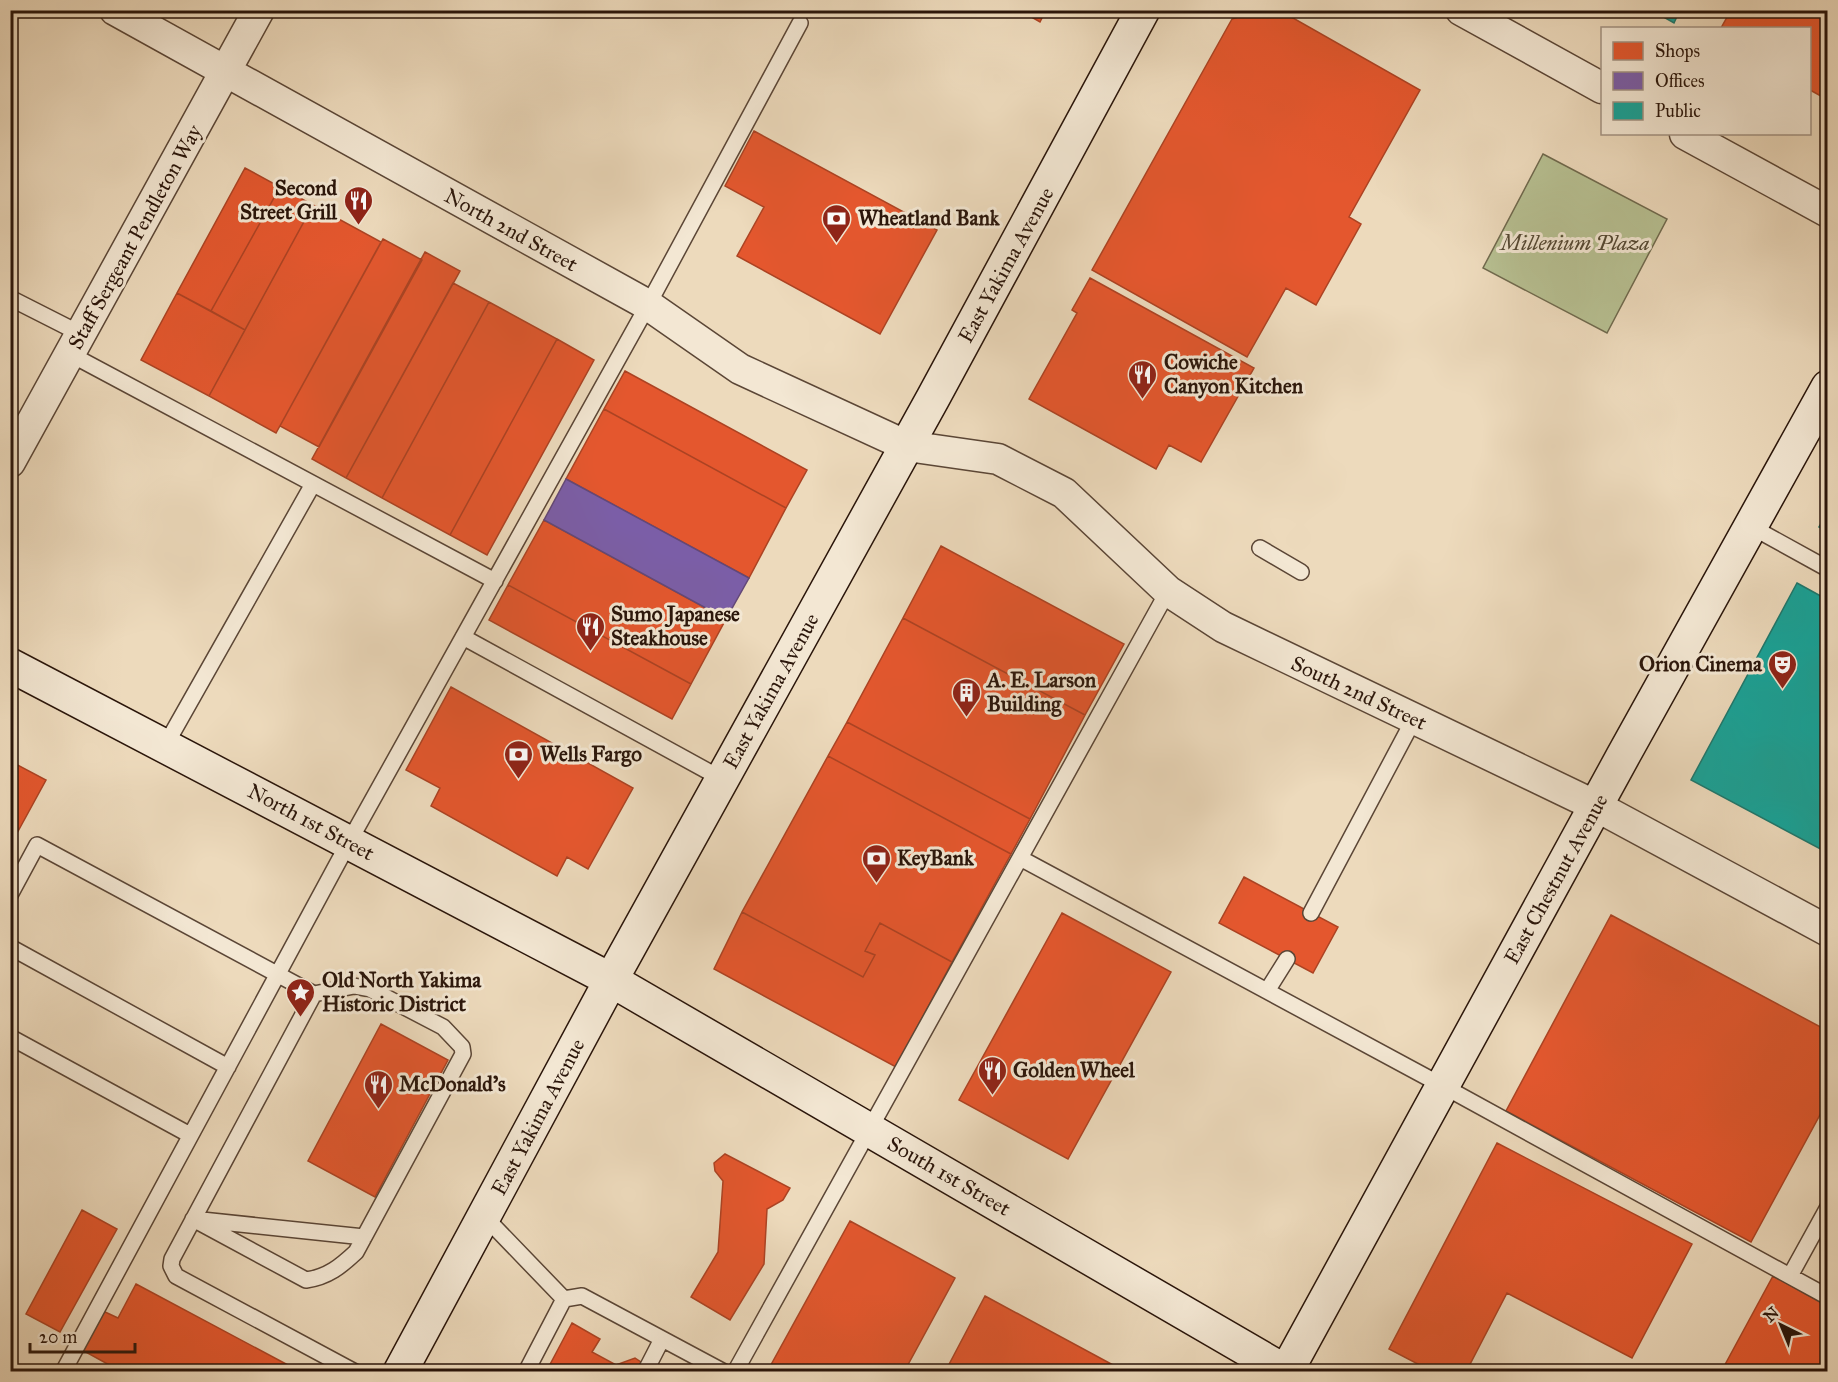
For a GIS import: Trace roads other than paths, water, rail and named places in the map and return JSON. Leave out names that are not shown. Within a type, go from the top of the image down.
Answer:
[{"type":"main road","name":"East Yakima Avenue","points":[[400,1371],[611,980],[907,446],[1143,10]]},
{"type":"main road","name":"East Chestnut Avenue","points":[[1286,1371],[1827,387]]},
{"type":"main road","name":"North 1st Street","points":[[10,665],[611,980]]},
{"type":"main road","name":"South 1st Street","points":[[611,980],[1286,1371]]},
{"type":"street","name":"North 2nd Street","points":[[115,10],[648,305],[740,369],[907,446]]},
{"type":"street","name":"Staff Sergeant Pendleton Way","points":[[10,462],[227,72],[259,10]]},
{"type":"street","points":[[1461,10],[1601,87]]},
{"type":"street","points":[[1687,135],[1827,212]]},
{"type":"street","name":"South 2nd Street","points":[[907,446],[998,459],[1064,493],[1168,591],[1231,631],[1596,806],[1827,931]]},
{"type":"lane","points":[[63,1371],[349,842],[648,305],[800,23]]},
{"type":"lane","points":[[10,298],[76,344],[313,483],[495,581]]},
{"type":"lane","points":[[165,746],[313,483]]},
{"type":"lane","points":[[1750,526],[1827,569]]},
{"type":"lane","points":[[1260,548],[1301,573]]},
{"type":"lane","points":[[735,1371],[1168,591]]},
{"type":"lane","points":[[463,637],[722,779]]},
{"type":"lane","points":[[1311,913],[1414,719]]},
{"type":"lane","points":[[10,895],[37,845],[314,994],[354,986],[370,989],[443,1027],[462,1047],[463,1054],[356,1252],[338,1269],[318,1278],[306,1280],[194,1219]]},
{"type":"lane","points":[[1020,858],[1443,1086],[1827,1297]]},
{"type":"lane","points":[[10,947],[228,1067]]},
{"type":"lane","points":[[1267,991],[1287,960]]},
{"type":"lane","points":[[314,994],[172,1258],[171,1266],[176,1276],[355,1371]]},
{"type":"lane","points":[[10,1037],[190,1135]]},
{"type":"lane","points":[[1790,1276],[1827,1207]]},
{"type":"lane","points":[[484,1216],[564,1299]]},
{"type":"lane","points":[[194,1219],[364,1237]]},
{"type":"lane","points":[[564,1299],[582,1296],[724,1371]]},
{"type":"lane","points":[[526,1371],[564,1299]]},
{"type":"lane","points":[[645,1371],[662,1339]]},
{"type":"place","name":"Second Street Grill","points":[[358,226]]},
{"type":"place","name":"Wheatland Bank","points":[[837,244]]},
{"type":"place","name":"Cowiche Canyon Kitchen","points":[[1143,400]]},
{"type":"place","name":"Sumo Japanese Steakhouse","points":[[590,652]]},
{"type":"place","name":"Orion Cinema","points":[[1783,690]]},
{"type":"place","name":"A. E. Larson Building","points":[[966,718]]},
{"type":"place","name":"Wells Fargo","points":[[519,780]]},
{"type":"place","name":"KeyBank","points":[[876,884]]},
{"type":"place","name":"Old North Yakima Historic District","points":[[301,1018]]},
{"type":"place","name":"Golden Wheel","points":[[992,1096]]},
{"type":"place","name":"McDonald's","points":[[378,1110]]},
{"type":"park label","name":"Millenium Plaza","points":[[1575,243]]}]
